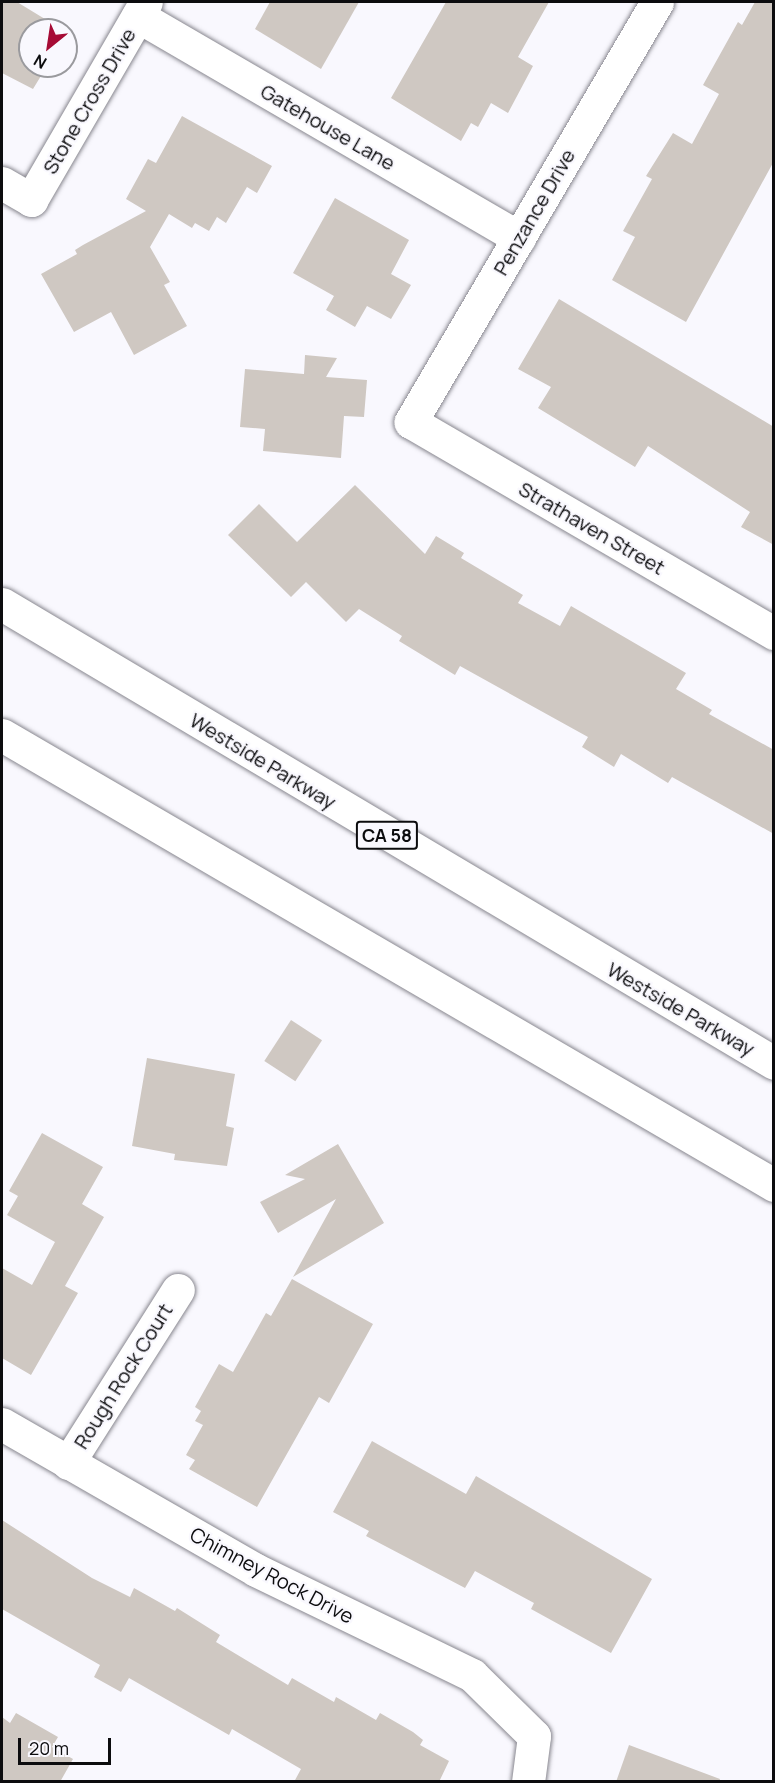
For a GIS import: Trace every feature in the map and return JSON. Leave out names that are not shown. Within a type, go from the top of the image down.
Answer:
[{"type":"main road","name":"Penzance Drive","points":[[411,422],[657,2]]},
{"type":"main road","name":"Gatehouse Lane","points":[[142,9],[519,238]]},
{"type":"main road","name":"Stone Cross Drive","points":[[2,183],[31,200],[142,9]]},
{"type":"main road","name":"Strathaven Street","points":[[411,422],[774,633]]},
{"type":"main road","name":"Westside Parkway","points":[[2,604],[774,1063]]},
{"type":"main road","points":[[2,735],[774,1185]]},
{"type":"main road","name":"Rough Rock Court","points":[[68,1463],[178,1290]]},
{"type":"main road","name":"Chimney Rock Drive","points":[[2,1424],[256,1570],[472,1676],[534,1736],[528,1782]]},
{"type":"building","points":[[2,2],[17,2],[43,18],[18,18],[18,78],[40,78],[33,89],[2,73]]},
{"type":"building","points":[[270,2],[359,2],[321,69],[255,29]]},
{"type":"building","points":[[446,2],[549,2],[518,57],[533,66],[508,113],[491,103],[478,127],[471,123],[461,141],[391,98]]},
{"type":"building","points":[[755,2],[774,2],[774,161],[686,322],[612,280],[635,237],[623,231],[652,179],[646,176],[673,133],[692,144],[719,94],[703,85],[738,22],[742,25]]},
{"type":"building","points":[[182,116],[272,166],[257,193],[247,187],[226,223],[217,217],[209,231],[195,223],[192,228],[169,214],[150,247],[170,282],[164,285],[187,326],[134,355],[111,312],[74,332],[41,274],[77,254],[75,250],[83,245],[146,211],[126,199],[148,159],[156,163]]},
{"type":"building","points":[[335,198],[409,240],[391,274],[411,285],[391,319],[367,306],[355,327],[326,310],[334,296],[293,273]]},
{"type":"building","points":[[559,299],[774,427],[774,545],[741,527],[750,512],[648,446],[635,467],[538,408],[551,387],[518,369]]},
{"type":"building","points":[[305,355],[337,358],[326,377],[367,380],[364,417],[344,416],[341,458],[263,451],[265,429],[240,427],[245,369],[304,374]]},
{"type":"building","points":[[355,485],[425,554],[436,536],[464,553],[461,558],[523,595],[518,603],[560,626],[571,606],[686,673],[676,689],[712,710],[709,714],[774,750],[774,834],[672,777],[668,783],[621,754],[614,767],[582,747],[588,737],[460,666],[455,675],[399,641],[402,636],[359,609],[346,622],[306,582],[291,597],[228,535],[259,504],[297,542]]},
{"type":"building","points":[[291,1020],[322,1040],[295,1081],[264,1061]]},
{"type":"building","points":[[147,1058],[235,1074],[226,1126],[234,1128],[227,1166],[174,1160],[175,1154],[132,1146]]},
{"type":"building","points":[[42,1133],[103,1167],[82,1204],[104,1217],[65,1286],[78,1293],[31,1375],[2,1358],[2,1268],[32,1285],[55,1242],[7,1215],[18,1196],[9,1191]]},
{"type":"building","points":[[338,1144],[384,1223],[293,1277],[336,1199],[278,1233],[260,1202],[305,1179],[285,1175]]},
{"type":"building","points":[[292,1279],[373,1324],[329,1403],[319,1397],[257,1507],[189,1469],[195,1460],[186,1455],[203,1425],[195,1421],[201,1411],[195,1407],[219,1364],[233,1372],[266,1313],[271,1316]]},
{"type":"building","points":[[372,1441],[466,1494],[476,1476],[652,1579],[611,1653],[531,1609],[534,1603],[475,1571],[465,1588],[366,1536],[369,1531],[333,1512]]},
{"type":"building","points":[[2,1520],[92,1578],[130,1597],[134,1588],[175,1611],[177,1608],[220,1635],[216,1642],[288,1685],[292,1678],[334,1702],[336,1697],[376,1720],[380,1713],[413,1732],[423,1740],[420,1745],[449,1761],[439,1782],[294,1782],[301,1769],[232,1729],[229,1735],[129,1678],[121,1692],[94,1677],[100,1665],[2,1609]]},
{"type":"building","points":[[16,1713],[58,1737],[52,1747],[73,1759],[60,1782],[2,1782],[2,1717],[10,1723]]},
{"type":"building","points":[[629,1745],[720,1779],[719,1782],[616,1782]]}]
